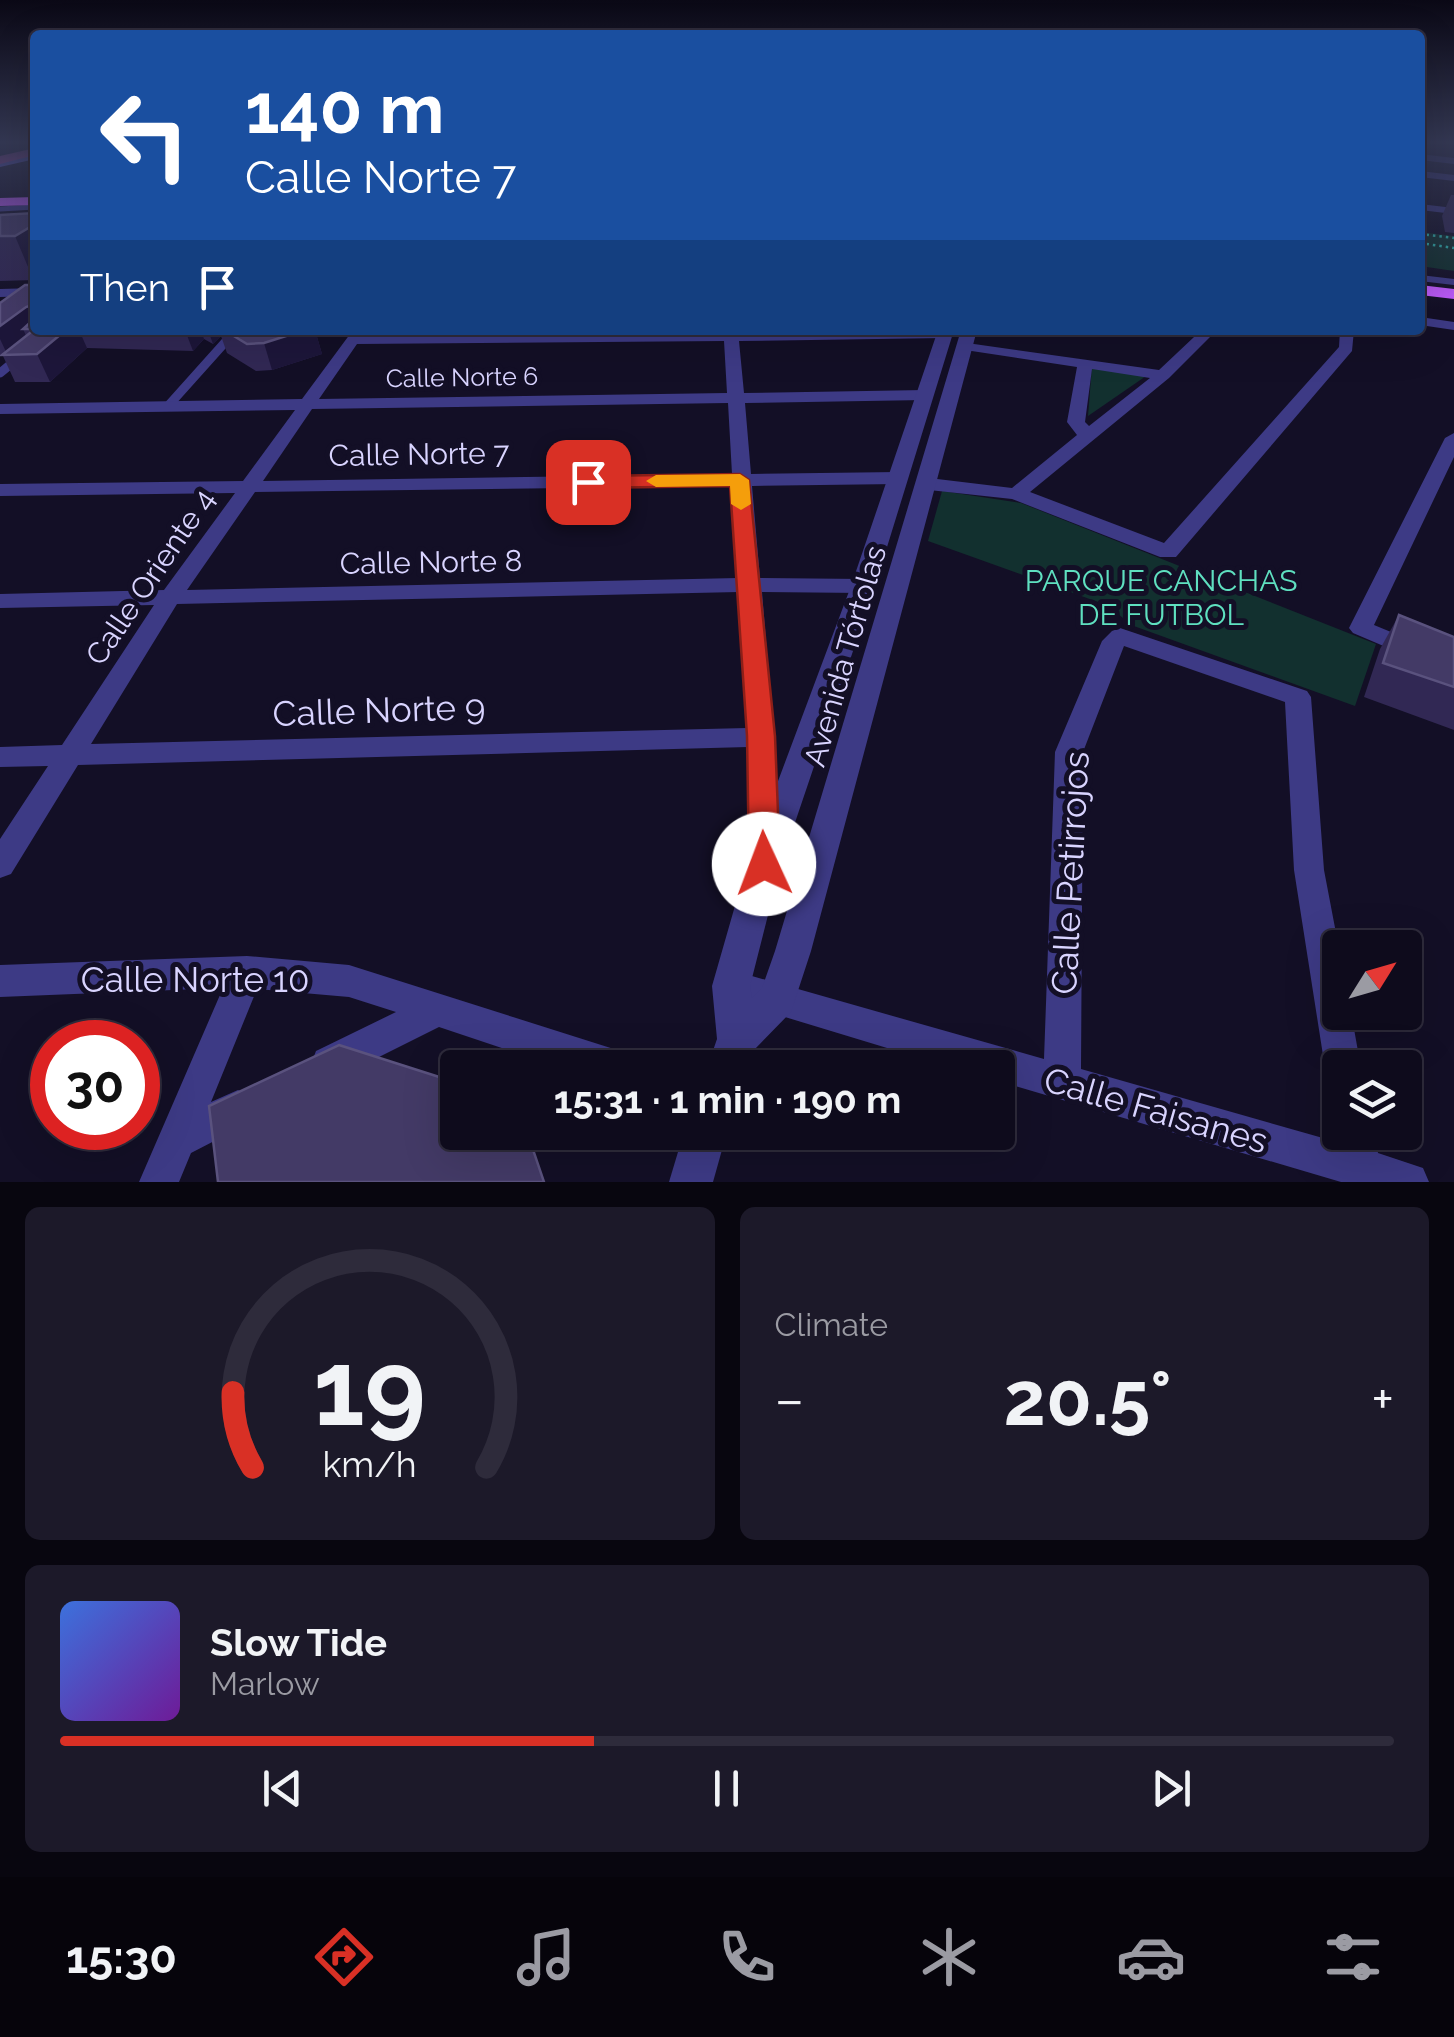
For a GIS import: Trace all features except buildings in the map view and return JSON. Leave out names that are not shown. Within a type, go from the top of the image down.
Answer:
[{"type":"main road","points":[[0,206],[30,205]]},
{"type":"main road","points":[[1425,291],[1454,294]]},
{"type":"street","points":[[1425,208],[1454,211]]},
{"type":"street","points":[[0,220],[30,218]]},
{"type":"street","points":[[0,293],[30,295]]},
{"type":"street","points":[[12,313],[30,299]]},
{"type":"street","points":[[1425,322],[1454,326]]},
{"type":"street","name":"Calle Oriente 4","points":[[0,865],[170,598],[356,335]]},
{"type":"street","points":[[731,335],[761,736],[764,864]]},
{"type":"street","points":[[956,335],[1085,363],[1163,375]]},
{"type":"street","name":"Avenida Tórtolas","points":[[731,986],[764,864],[863,586],[924,395],[956,335]]},
{"type":"street","name":"Avenida Tórtolas","points":[[777,999],[929,484],[956,335]]},
{"type":"street","points":[[1016,494],[1163,375],[1205,335]]},
{"type":"street","points":[[929,484],[1016,494],[1168,552],[1347,348],[1347,335]]},
{"type":"street","points":[[1085,363],[1076,422],[1087,436]]},
{"type":"street","name":"Calle Norte 6","points":[[0,408],[924,395]]},
{"type":"street","points":[[1454,438],[1361,628],[1454,668]]},
{"type":"street","name":"Calle Norte 7","points":[[0,490],[898,478]]},
{"type":"street","name":"Calle Norte 8","points":[[0,600],[747,584],[863,586]]},
{"type":"street","name":"Calle Petirrojos","points":[[1062,1084],[1069,752],[1114,641],[1120,636],[1298,697],[1309,870],[1340,1050]]},
{"type":"street","name":"Calle Norte 9","points":[[0,757],[761,736]]},
{"type":"street","points":[[159,1182],[247,972]]},
{"type":"street","name":"Calle Norte 10","points":[[0,981],[247,972],[349,981],[561,1050]]},
{"type":"street","points":[[731,986],[732,1050]]},
{"type":"street","name":"Calle Faisanes","points":[[731,986],[1062,1084],[1322,1142]]},
{"type":"street","points":[[734,1050],[777,999]]},
{"type":"street","points":[[297,1080],[437,1010]]},
{"type":"street","points":[[174,1142],[262,1098]]},
{"type":"street","points":[[692,1182],[701,1150]]},
{"type":"street","name":"Calle Faisanes","points":[[1358,1150],[1409,1182]]},
{"type":"lane","points":[[1425,281],[1454,284]]},
{"type":"lane","points":[[168,406],[232,335]]},
{"type":"lane","points":[[0,372],[24,354]]},
{"type":"path","points":[[1425,235],[1454,238]]},
{"type":"path","points":[[1425,245],[1454,248]]},
{"type":"green space","points":[[1425,233],[1454,236],[1454,271],[1425,267]]},
{"type":"green space","points":[[1092,366],[1149,374],[1088,416]]},
{"type":"green space","name":"PARQUE CANCHAS DE FUTBOL","points":[[942,491],[1021,503],[1376,644],[1355,706],[1131,625],[1109,606],[928,541]]},
{"type":"slow traffic","points":[[656,481],[740,480],[741,504]]},
{"type":"route","points":[[588,482],[740,480],[761,736],[764,864]]}]
